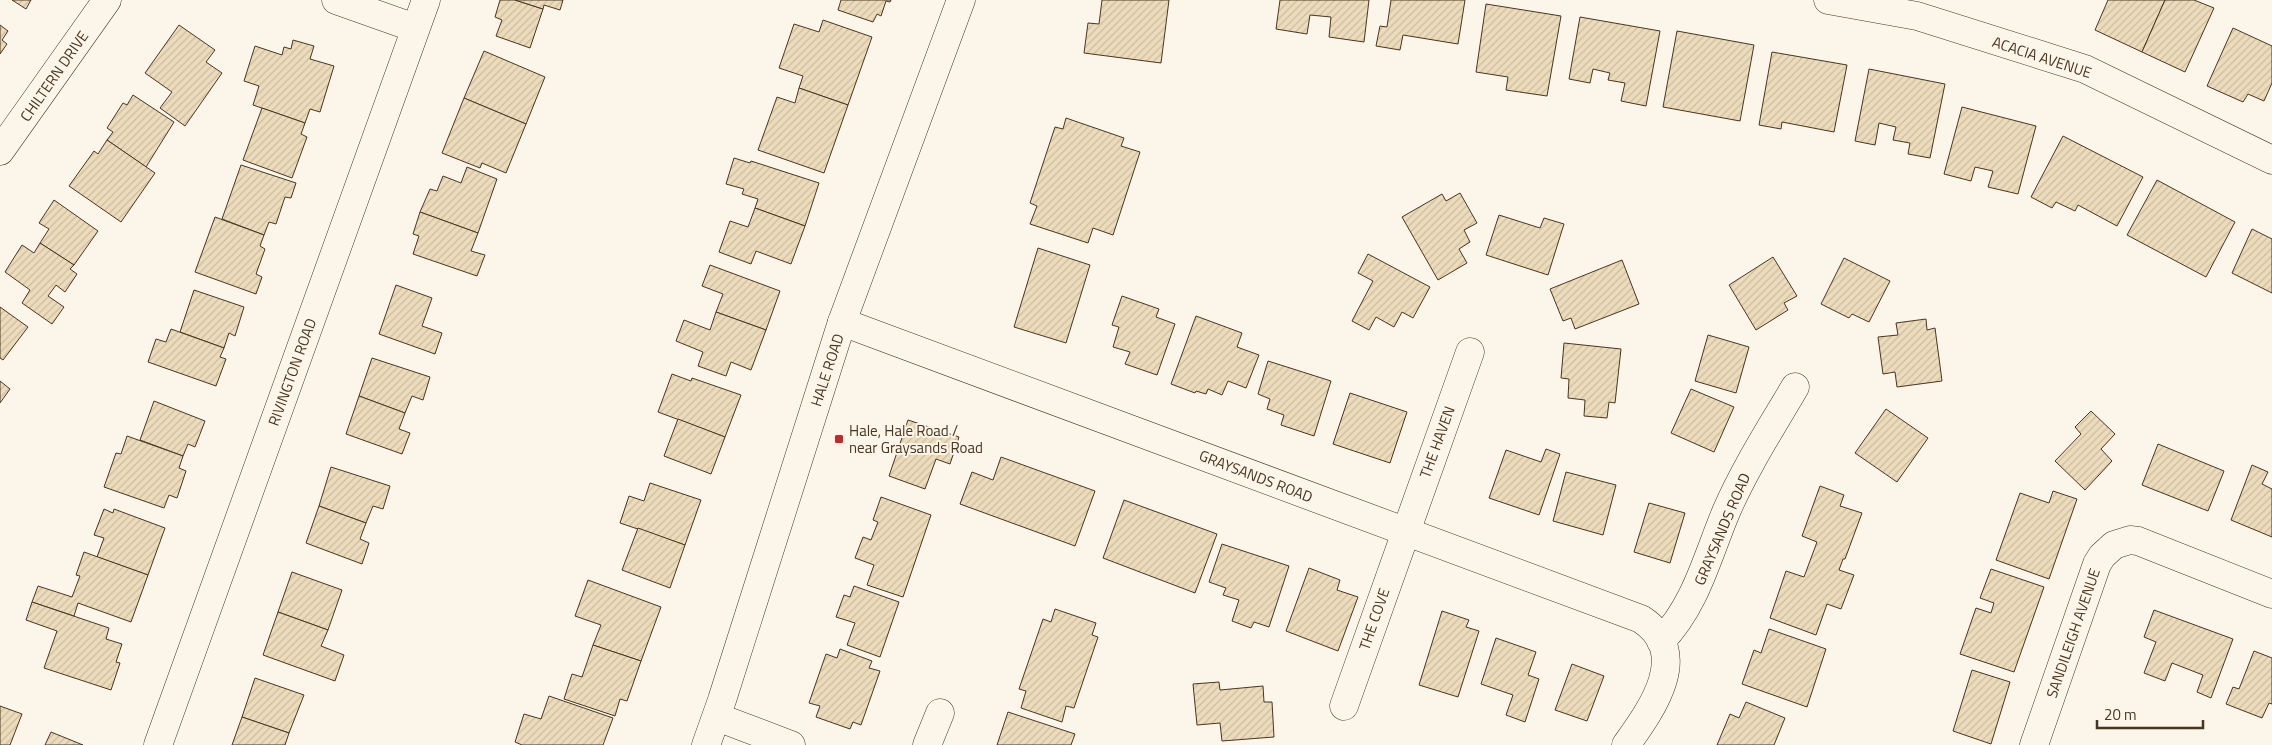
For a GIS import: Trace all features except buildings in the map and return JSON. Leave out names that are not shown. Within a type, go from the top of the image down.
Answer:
[{"type":"street","name":"CHILTERN DRIVE","points":[[0,151],[108,0]]},
{"type":"street","points":[[336,0],[415,28]]},
{"type":"street","name":"RIVINGTON ROAD","points":[[158,745],[426,0]]},
{"type":"street","name":"HALE ROAD","points":[[706,745],[842,322],[961,0]]},
{"type":"street","name":"ACACIA AVENUE","points":[[1828,0],[1917,16],[2085,69],[2272,160]]},
{"type":"street","name":"GRAYSANDS ROAD","points":[[842,322],[1405,532],[1628,612],[1648,623],[1662,641],[1674,628],[1692,600],[1726,511],[1758,449],[1795,387]]},
{"type":"street","name":"THE HAVEN","points":[[1405,532],[1470,352]]},
{"type":"street","name":"THE COVE","points":[[1344,706],[1405,532]]},
{"type":"street","name":"SANDILEIGH AVENUE","points":[[2034,745],[2097,564],[2102,556],[2114,545],[2130,540],[2152,545],[2272,594]]},
{"type":"street","points":[[1626,745],[1660,689],[1666,662],[1662,641]]},
{"type":"street","points":[[927,745],[940,713]]},
{"type":"street","points":[[716,716],[791,745]]},
{"type":"place","name":"Hale, Hale Road / near Graysands Road","points":[[839,439]]}]
